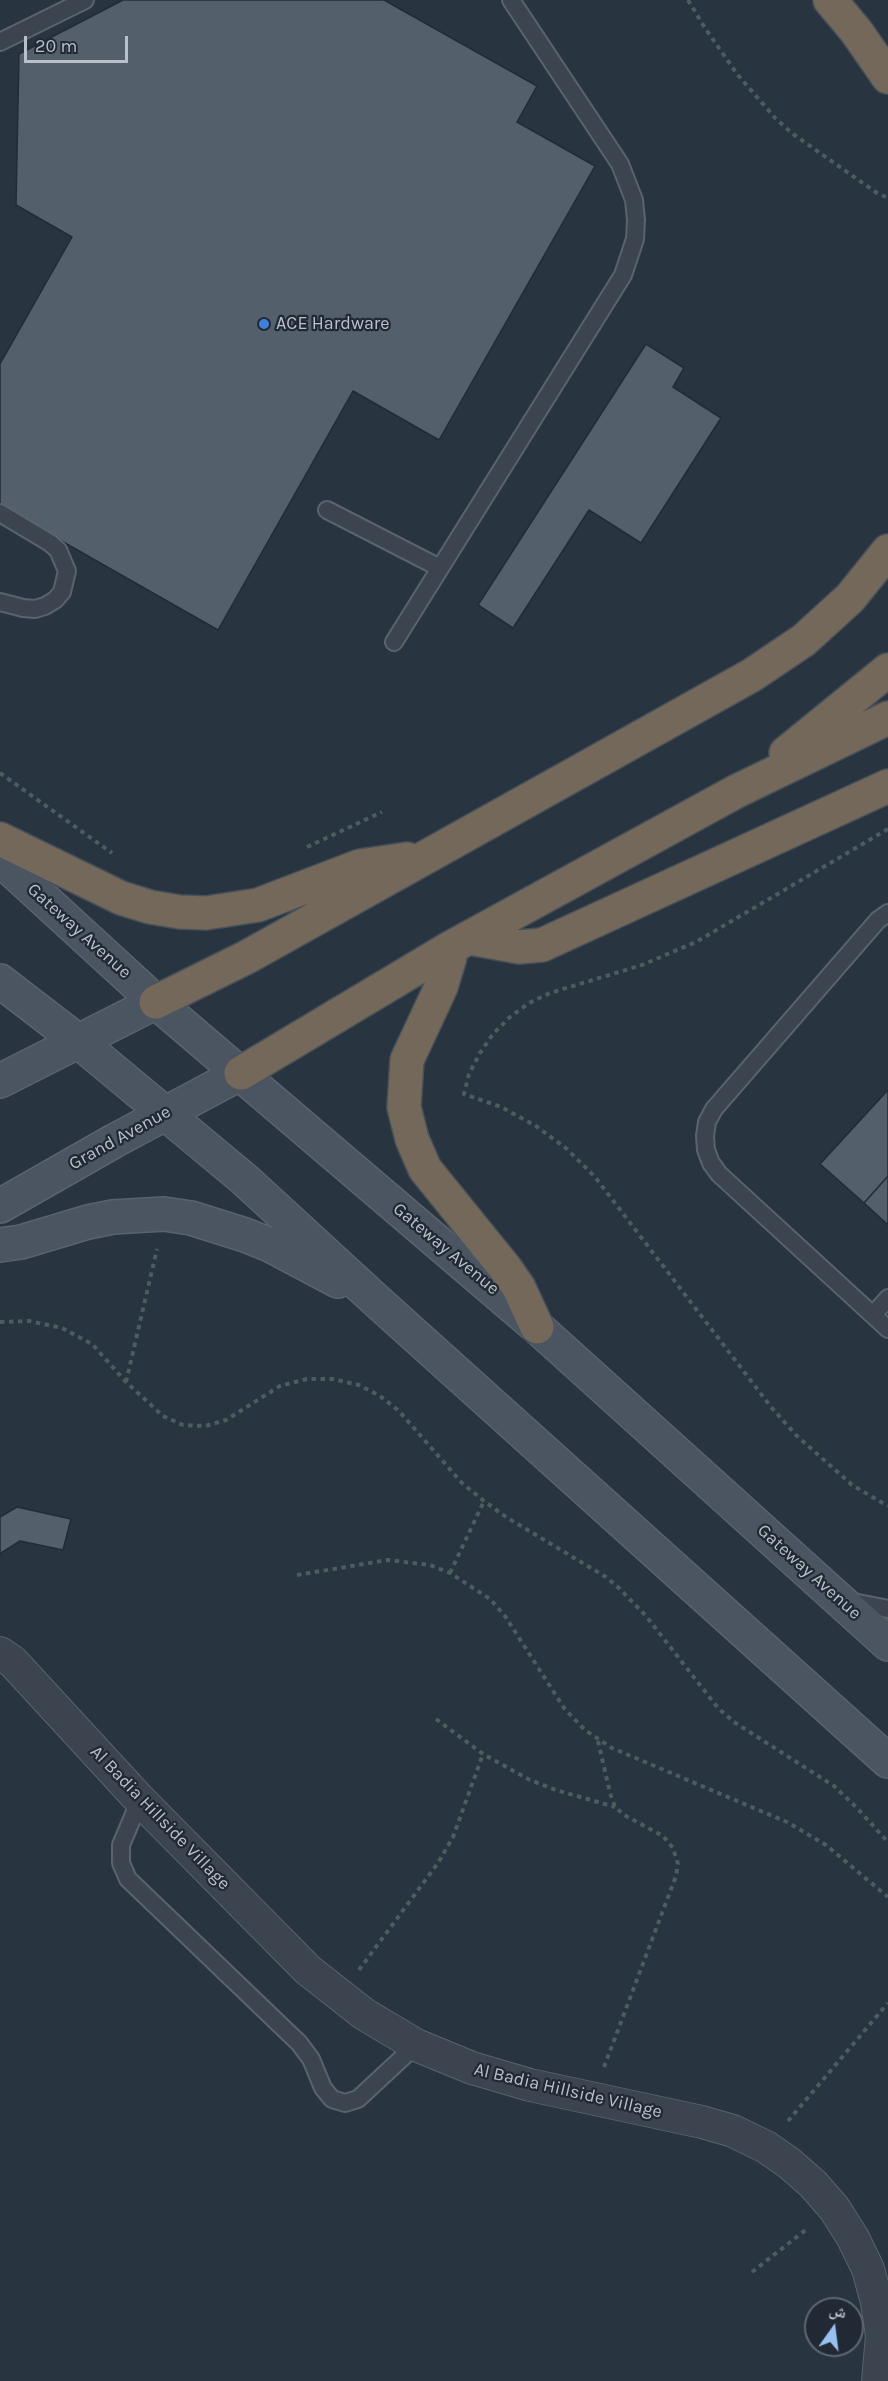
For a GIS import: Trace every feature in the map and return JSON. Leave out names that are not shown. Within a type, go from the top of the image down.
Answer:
[{"type":"highway","points":[[830,0],[856,31],[888,77]]},
{"type":"highway","points":[[156,1002],[247,957],[752,675],[804,640],[850,598],[888,550]]},
{"type":"highway","points":[[737,791],[888,670]]},
{"type":"highway","points":[[241,1073],[460,943],[737,791],[888,718]]},
{"type":"highway","points":[[460,943],[507,946],[542,945],[888,786]]},
{"type":"highway","points":[[0,839],[121,898],[150,907],[206,913],[258,905],[360,866],[427,856]]},
{"type":"highway","points":[[460,943],[450,957],[441,987],[407,1060],[404,1107],[412,1139],[425,1169],[506,1269],[519,1288],[537,1328]]},
{"type":"street","name":"Gateway Avenue","points":[[0,859],[156,1002],[537,1328],[888,1644]]},
{"type":"street","points":[[0,981],[166,1112],[244,1179],[888,1761]]},
{"type":"street","points":[[0,1081],[156,1002]]},
{"type":"street","name":"Grand Avenue","points":[[0,1206],[166,1112],[241,1073]]},
{"type":"street","points":[[0,1245],[21,1242],[112,1217],[164,1214],[219,1225],[254,1238],[379,1303]]},
{"type":"street","name":"Al Badia Hillside Village","points":[[0,1653],[13,1662],[140,1800],[300,1962],[340,1997],[364,2014],[416,2045],[444,2058],[501,2078],[702,2122],[733,2131],[766,2147],[789,2163],[813,2184],[834,2208],[853,2238],[868,2269],[877,2302],[882,2336],[878,2381]]},
{"type":"lane","points":[[0,42],[85,0]]},
{"type":"lane","points":[[394,642],[623,275],[635,239],[634,200],[620,164],[511,0]]},
{"type":"lane","points":[[327,510],[440,568]]},
{"type":"lane","points":[[0,513],[50,543],[58,550],[67,571],[62,592],[45,606],[35,609],[23,608],[0,602]]},
{"type":"lane","points":[[888,913],[878,920],[714,1109],[707,1122],[705,1136],[706,1150],[719,1174],[888,1329]]},
{"type":"lane","points":[[873,1315],[888,1298]]},
{"type":"lane","points":[[839,1599],[888,1609]]},
{"type":"lane","points":[[140,1800],[121,1845],[121,1863],[128,1879],[299,2043],[311,2059],[323,2088],[332,2099],[345,2103],[358,2099],[416,2045]]},
{"type":"path","points":[[688,0],[737,74],[776,119],[803,141],[877,193],[888,198]]},
{"type":"path","points":[[0,773],[116,855]]},
{"type":"path","points":[[297,851],[382,812]]},
{"type":"path","points":[[888,829],[696,942],[642,965],[550,993],[529,1003],[493,1034],[469,1074],[464,1094],[501,1107],[536,1126],[567,1149],[595,1177],[771,1407],[796,1435],[844,1479],[888,1506]]},
{"type":"path","points":[[126,1382],[164,1214]]},
{"type":"path","points":[[0,1322],[29,1321],[62,1328],[92,1344],[126,1382],[163,1416],[183,1425],[205,1426],[226,1420],[259,1397],[307,1379],[333,1379],[359,1385],[380,1396],[399,1411],[462,1483],[484,1501],[620,1588],[636,1604],[718,1708],[734,1722],[834,1786],[888,1842]]},
{"type":"path","points":[[450,1573],[484,1501]]},
{"type":"path","points":[[297,1575],[388,1560],[430,1565],[450,1573],[490,1599],[505,1616],[564,1708],[598,1740],[690,1782],[787,1822],[826,1845],[888,1897]]},
{"type":"path","points":[[436,1719],[483,1754],[530,1780],[615,1807],[624,1815],[663,1836],[673,1848],[678,1864],[676,1876],[592,2098]]},
{"type":"path","points":[[598,1740],[615,1807]]},
{"type":"path","points":[[340,1997],[443,1854],[465,1809],[483,1754]]},
{"type":"path","points":[[766,2147],[888,2002]]},
{"type":"path","points":[[752,2272],[834,2208]]},
{"type":"building","name":"ACE Hardware","points":[[123,0],[384,0],[537,86],[517,122],[595,166],[439,440],[353,391],[218,630],[0,506],[0,364],[72,237],[16,205],[19,54]]},
{"type":"building","points":[[646,344],[684,368],[673,387],[721,418],[641,543],[589,510],[513,628],[478,605]]},
{"type":"building","points":[[888,1090],[888,1176],[864,1203],[820,1164]]},
{"type":"building","points":[[888,1176],[888,1225],[864,1203]]},
{"type":"building","points":[[17,1507],[71,1519],[63,1550],[20,1541],[1,1553],[0,1557],[0,1517]]},
{"type":"place","name":"ACE Hardware","points":[[264,324]]}]
